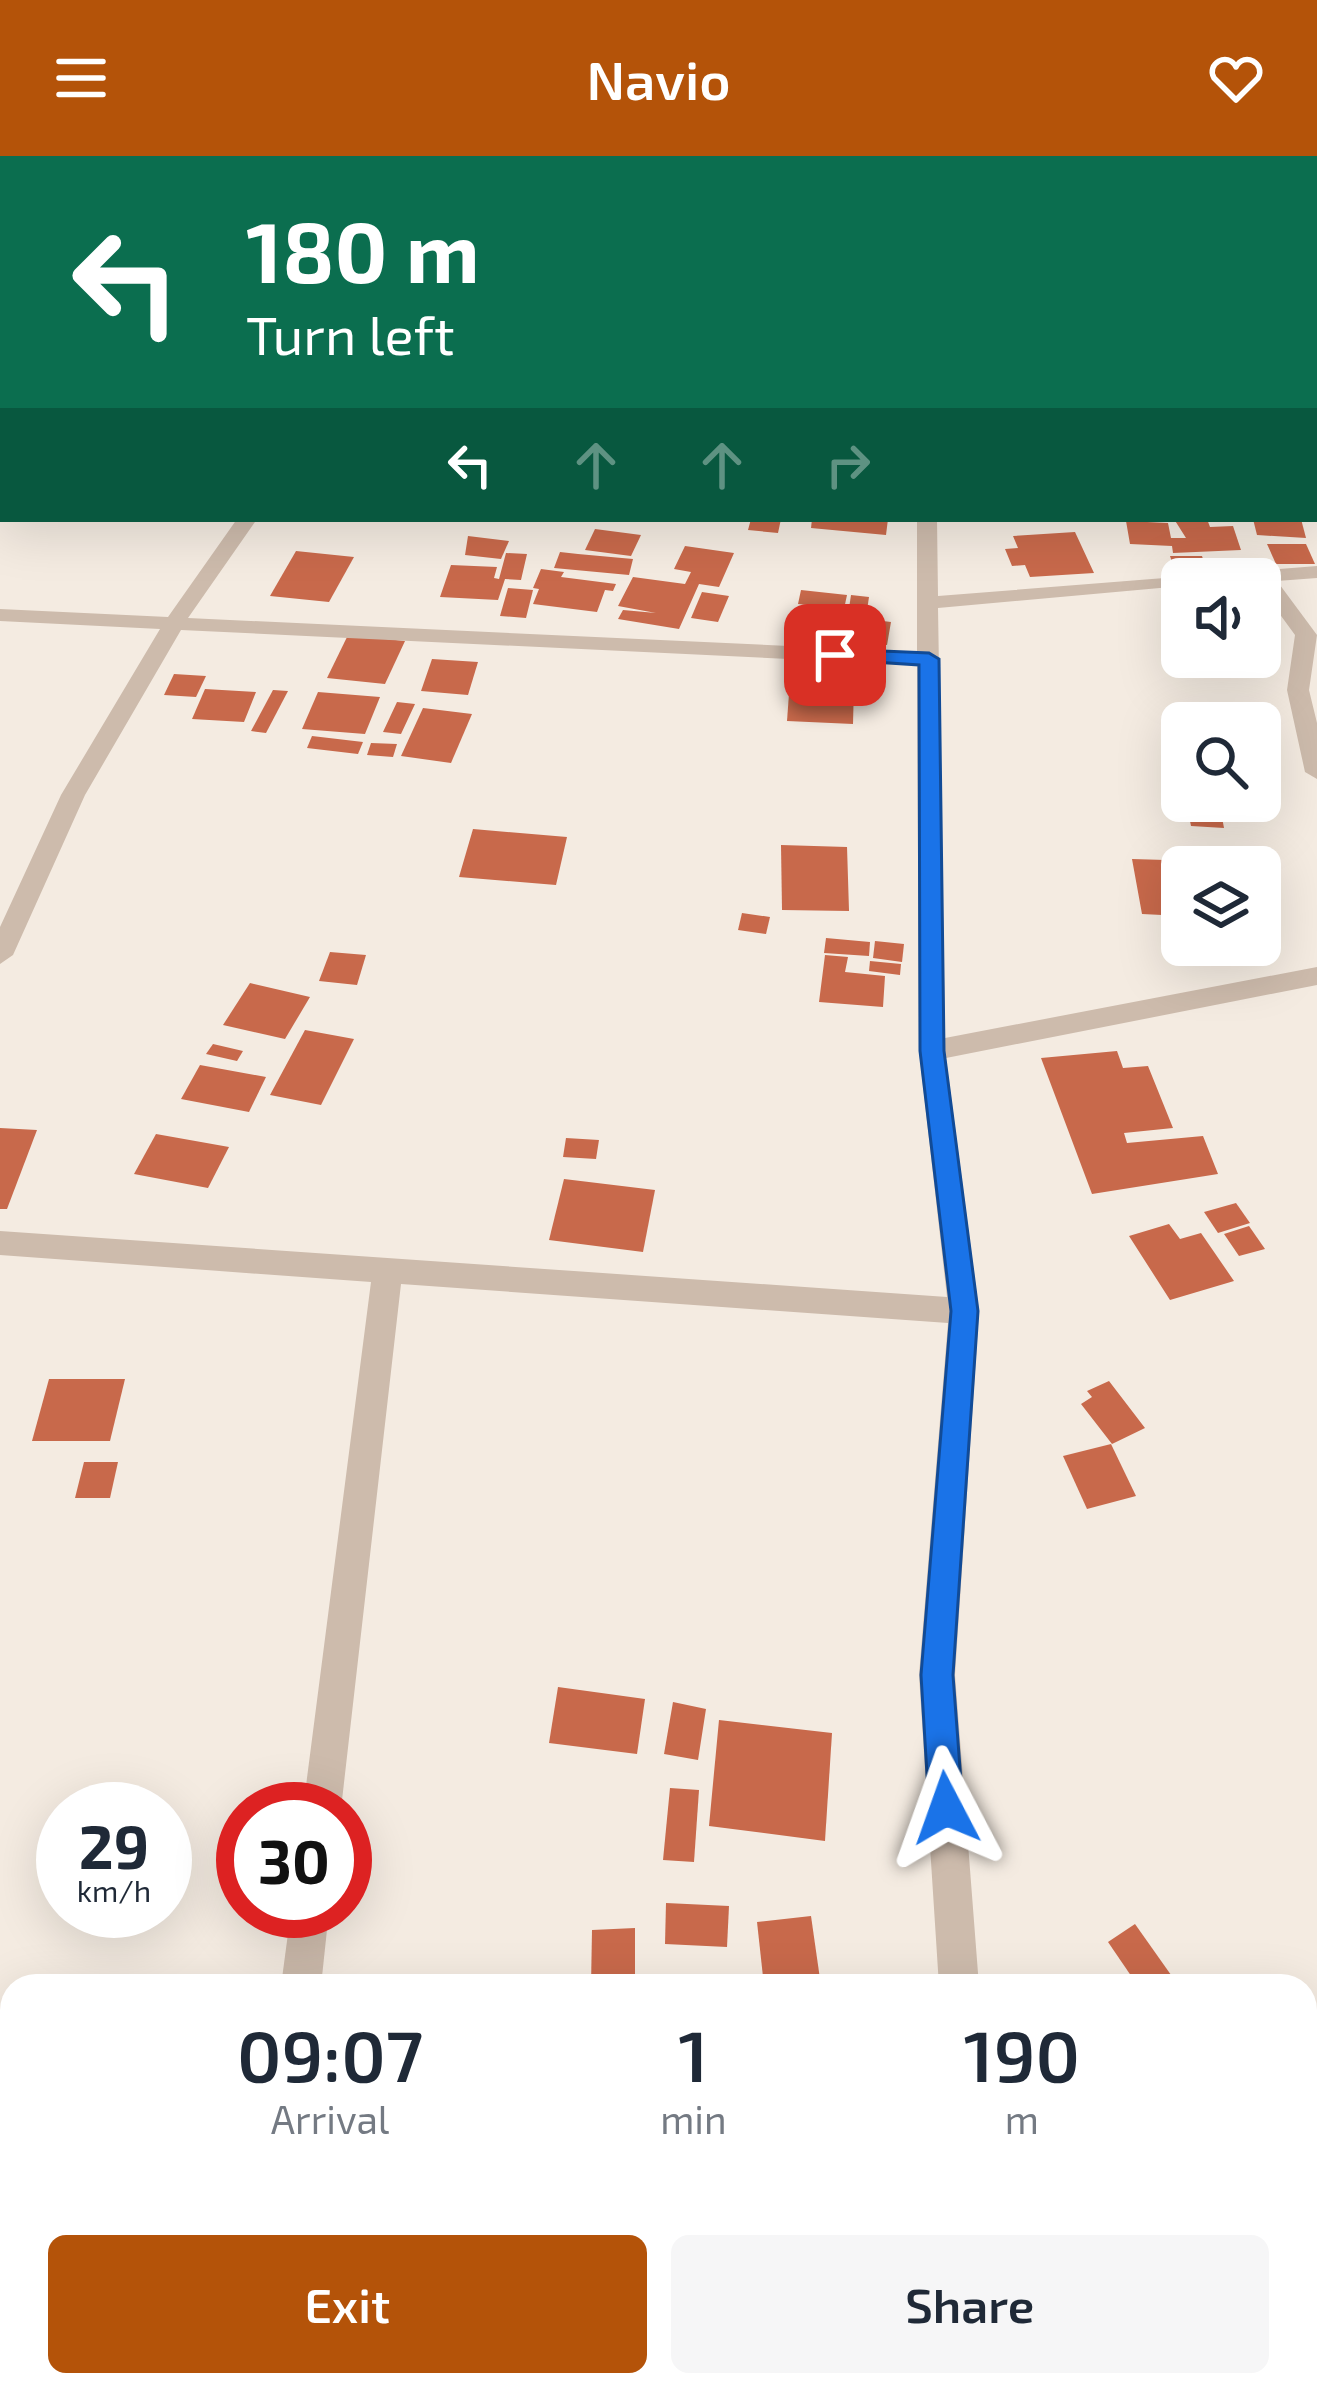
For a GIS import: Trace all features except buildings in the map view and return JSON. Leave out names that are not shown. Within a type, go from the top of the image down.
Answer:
[{"type":"street","points":[[0,955],[73,795],[174,623],[245,522]]},
{"type":"street","points":[[927,522],[932,1051],[964,1311],[937,1675],[958,1974]]},
{"type":"street","points":[[1281,574],[1317,572]]},
{"type":"street","points":[[929,603],[1161,582]]},
{"type":"street","points":[[1281,601],[1306,635],[1298,690],[1317,772]]},
{"type":"street","points":[[0,615],[929,659]]},
{"type":"street","points":[[932,1051],[1317,976]]},
{"type":"street","points":[[0,1243],[964,1311]]},
{"type":"street","points":[[325,1782],[387,1273]]},
{"type":"street","points":[[302,1974],[307,1938]]},
{"type":"route","points":[[835,655],[929,659],[932,1051],[964,1311],[937,1675],[946,1808]]}]
